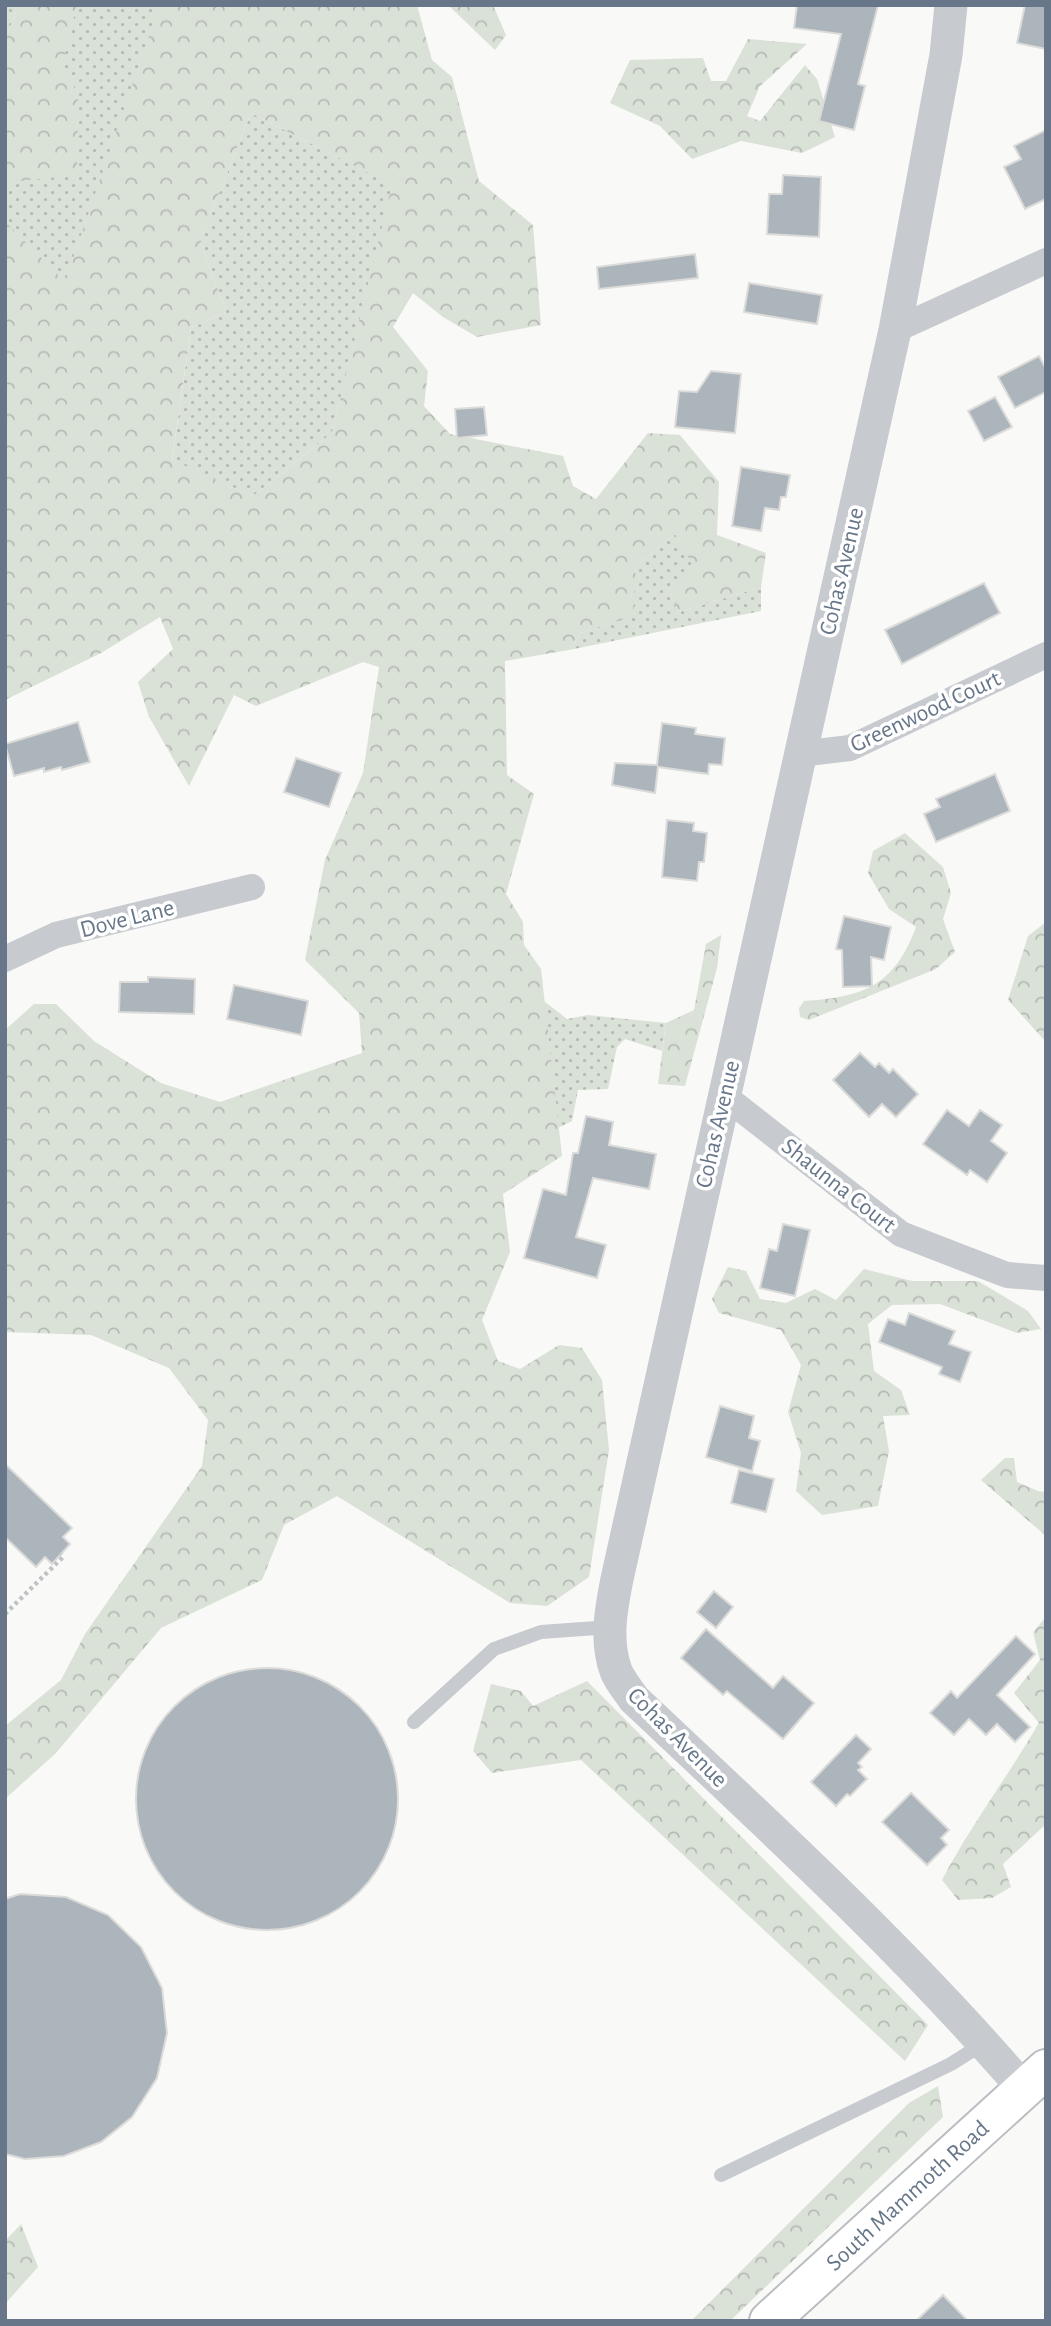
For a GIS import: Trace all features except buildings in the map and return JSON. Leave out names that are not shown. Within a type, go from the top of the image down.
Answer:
[{"type":"main road","name":"South Mammoth Road","points":[[769,2321],[1034,2079]]},
{"type":"street","name":"Cohas Avenue","points":[[951,5],[946,55],[895,330],[617,1579],[610,1642],[617,1672],[634,1699],[817,1871],[984,2043],[1034,2079]]},
{"type":"street","points":[[895,330],[1046,261]]},
{"type":"street","name":"Greenwood Court","points":[[800,754],[850,748],[1046,655]]},
{"type":"street","name":"Dove Lane","points":[[5,959],[56,935],[252,887]]},
{"type":"street","name":"Shaunna Court","points":[[723,1096],[901,1234],[1007,1275],[1046,1278]]},
{"type":"lane","points":[[414,1722],[494,1649],[541,1632],[610,1627]]},
{"type":"lane","points":[[721,2175],[951,2064],[984,2043]]},
{"type":"path","points":[[5,1614],[63,1557],[61,1554]]},
{"type":"green space","points":[[5,5],[17,5],[5,38]]},
{"type":"green space","points":[[17,5],[77,5],[61,69],[78,93],[77,175],[11,182],[5,197],[5,38]]},
{"type":"green space","points":[[77,5],[152,5],[159,9],[65,283],[5,221],[5,197],[10,183],[78,93],[60,69]]},
{"type":"green space","points":[[152,5],[417,5],[432,60],[452,77],[479,181],[533,225],[541,325],[477,337],[443,317],[413,293],[393,327],[428,371],[424,406],[450,434],[563,456],[573,486],[596,499],[648,433],[680,435],[719,482],[717,535],[766,553],[761,587],[679,612],[670,596],[694,567],[675,534],[636,566],[633,616],[581,633],[569,650],[505,661],[507,775],[534,794],[506,894],[523,922],[524,945],[541,969],[562,1156],[503,1194],[510,1252],[482,1320],[498,1361],[520,1369],[559,1345],[582,1348],[602,1380],[609,1450],[589,1577],[547,1606],[510,1603],[337,1496],[284,1525],[262,1580],[161,1628],[56,1753],[5,1799],[5,1726],[61,1680],[85,1634],[202,1466],[208,1420],[169,1368],[91,1335],[5,1332],[5,1030],[34,1004],[56,1004],[94,1041],[161,1083],[220,1102],[362,1053],[359,1013],[305,960],[325,860],[363,773],[379,667],[363,662],[256,706],[234,695],[189,786],[149,717],[138,682],[173,649],[160,617],[101,653],[5,700],[5,221],[65,282],[158,9]],"holes":[[[251,113],[392,185],[332,433],[253,496],[172,460],[191,328],[226,312],[200,241]]]},
{"type":"green space","points":[[448,5],[493,5],[506,35],[495,50]]},
{"type":"green space","points":[[748,39],[807,44],[760,86],[747,116],[760,121],[805,65],[817,79],[835,137],[802,153],[741,141],[692,159],[660,126],[610,103],[630,60],[703,58],[711,81],[726,81]]},
{"type":"green space","points":[[251,113],[393,185],[332,433],[253,496],[172,461],[191,328],[226,312],[200,241]]},
{"type":"green space","points":[[675,534],[695,567],[670,596],[679,612],[761,587],[761,611],[569,650],[581,633],[632,616],[636,566]]},
{"type":"green space","points":[[905,833],[943,867],[951,893],[943,919],[955,952],[936,969],[809,1020],[800,1017],[799,1008],[804,1001],[844,996],[860,991],[874,985],[898,963],[916,927],[889,909],[868,873],[873,851]]},
{"type":"green space","points":[[1046,922],[1046,1042],[1008,1000],[1028,936]]},
{"type":"green space","points":[[721,935],[717,968],[685,1086],[658,1084],[666,1023],[694,1010],[706,944]]},
{"type":"green space","points":[[544,1001],[567,1019],[588,1015],[666,1023],[662,1051],[625,1039],[617,1047],[608,1089],[578,1090],[572,1121],[558,1128]]},
{"type":"green space","points":[[728,1267],[746,1271],[760,1299],[786,1303],[815,1289],[836,1300],[864,1269],[912,1281],[978,1281],[1028,1311],[1041,1329],[1017,1333],[940,1304],[892,1305],[868,1324],[874,1371],[901,1390],[910,1415],[883,1416],[889,1451],[878,1506],[822,1515],[796,1491],[801,1453],[788,1412],[801,1365],[781,1330],[719,1313],[712,1299]]},
{"type":"green space","points":[[1005,1458],[1014,1458],[1017,1482],[1046,1492],[1046,1536],[981,1480]]},
{"type":"green space","points":[[1046,1617],[1046,1824],[1003,1864],[1011,1887],[992,1898],[958,1900],[942,1880],[1039,1723],[1014,1693],[1040,1660],[1033,1632]]},
{"type":"green space","points":[[587,1681],[928,2025],[905,2061],[581,1760],[492,1773],[473,1751],[491,1684],[521,1691],[533,1706]]},
{"type":"green space","points":[[938,2086],[943,2117],[730,2321],[691,2321],[909,2103]]},
{"type":"green space","points":[[21,2224],[38,2267],[5,2304],[5,2241]]}]
